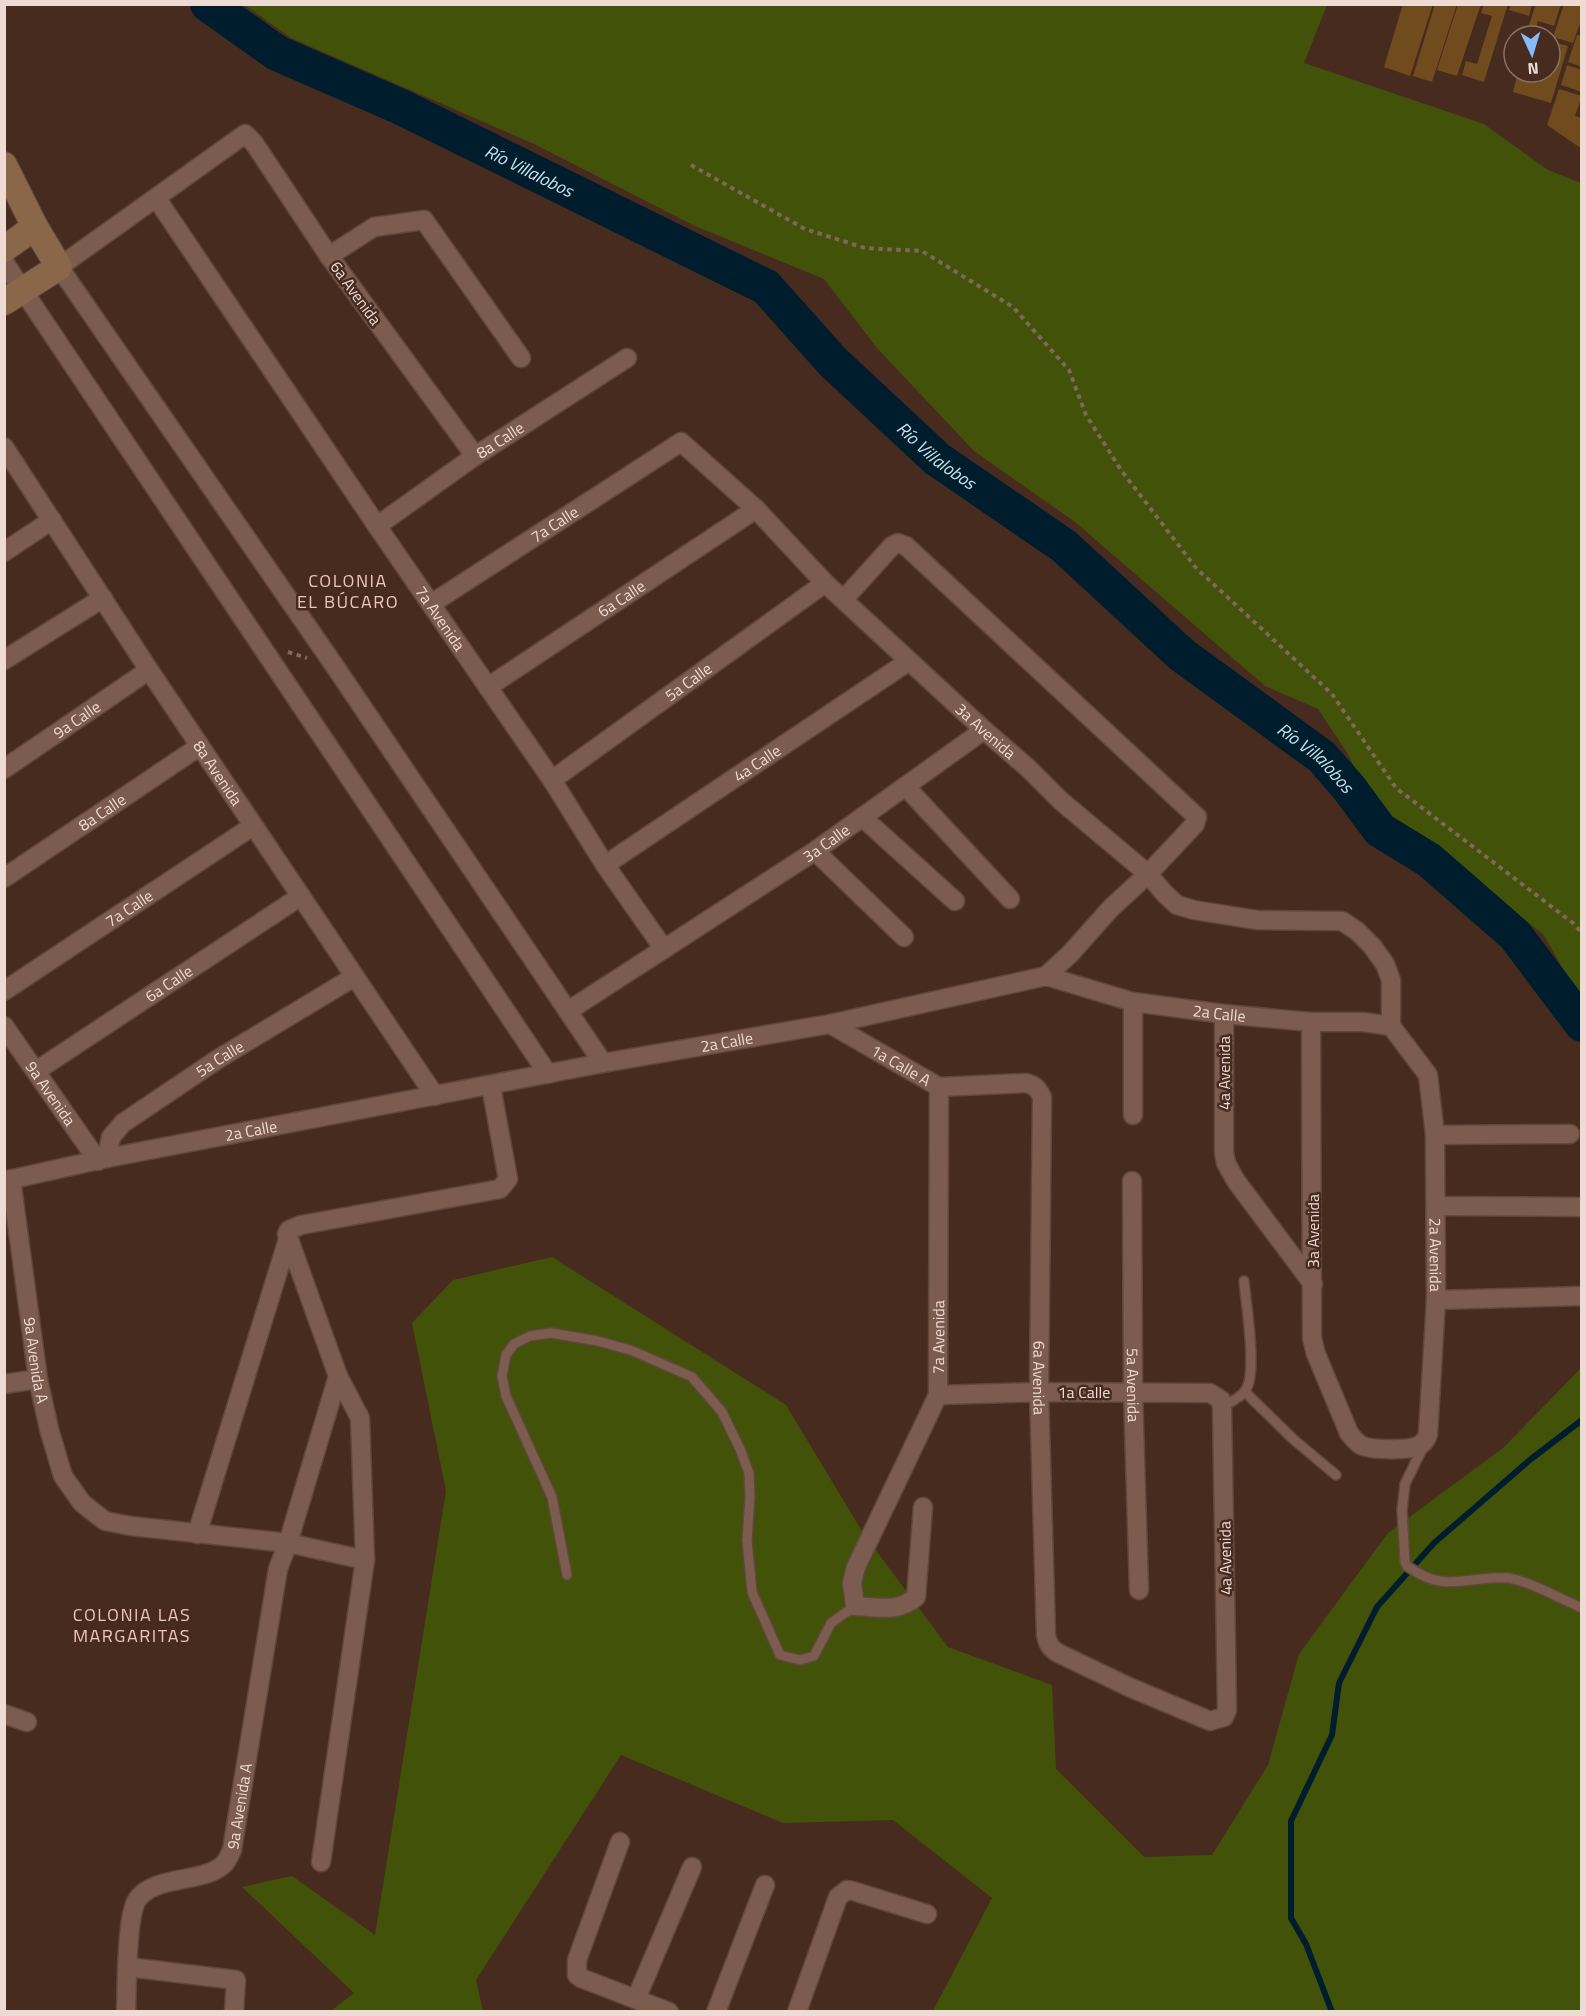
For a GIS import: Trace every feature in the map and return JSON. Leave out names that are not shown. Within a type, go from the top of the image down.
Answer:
[{"type":"main road","points":[[4,165],[35,227],[59,267],[14,296]]},
{"type":"main road","points":[[4,249],[35,227]]},
{"type":"street","name":"6a Avenida","points":[[157,199],[245,134],[254,143],[329,256],[474,456]]},
{"type":"street","points":[[157,199],[59,267],[336,668],[603,1063]]},
{"type":"street","name":"7a Avenida","points":[[157,199],[377,526],[552,780],[605,865],[664,949]]},
{"type":"street","points":[[329,256],[374,227],[424,220],[521,358]]},
{"type":"street","points":[[4,262],[14,296],[259,641],[548,1074]]},
{"type":"street","name":"8a Calle","points":[[377,526],[474,456],[627,358]]},
{"type":"street","name":"3a Avenida","points":[[678,444],[681,442],[686,445],[756,509],[825,584],[1069,807],[1148,874],[1177,904],[1194,910],[1257,920],[1342,921],[1365,938],[1385,964],[1391,980],[1390,1026]]},
{"type":"street","name":"7a Calle","points":[[431,604],[678,444]]},
{"type":"street","name":"8a Avenida","points":[[4,447],[149,670],[435,1096]]},
{"type":"street","name":"6a Calle","points":[[488,687],[756,509]]},
{"type":"street","points":[[4,552],[52,520]]},
{"type":"street","points":[[844,599],[892,546],[898,543],[906,546],[1197,818],[1195,824],[1148,874],[1111,908],[1070,954],[1046,976]]},
{"type":"street","name":"5a Calle","points":[[552,780],[825,584]]},
{"type":"street","points":[[4,660],[103,598]]},
{"type":"street","name":"4a Calle","points":[[605,865],[909,661]]},
{"type":"street","name":"9a Calle","points":[[4,769],[149,670]]},
{"type":"street","name":"3a Calle","points":[[568,1011],[815,851],[984,730]]},
{"type":"street","name":"8a Calle","points":[[4,878],[200,746]]},
{"type":"street","points":[[906,787],[1010,899]]},
{"type":"street","points":[[862,817],[955,901]]},
{"type":"street","name":"7a Calle","points":[[4,992],[253,826]]},
{"type":"street","points":[[815,851],[904,938]]},
{"type":"street","name":"6a Calle","points":[[36,1071],[301,896]]},
{"type":"street","name":"2a Calle","points":[[8,1178],[603,1063],[830,1024],[1046,976],[1133,1002],[1224,1014],[1311,1022],[1363,1022],[1390,1026]]},
{"type":"street","name":"5a Calle","points":[[103,1160],[111,1137],[123,1124],[218,1059],[354,977]]},
{"type":"street","points":[[1133,1002],[1133,1116]]},
{"type":"street","name":"4a Avenida","points":[[1224,1014],[1224,1153],[1226,1163],[1236,1181],[1313,1284]]},
{"type":"street","name":"3a Avenida","points":[[1311,1022],[1312,1338],[1316,1354],[1349,1433],[1362,1446],[1413,1448],[1427,1437]]},
{"type":"street","name":"1a Calle A","points":[[830,1024],[939,1087],[1026,1083],[1033,1084],[1042,1097]]},
{"type":"street","name":"9a Avenida","points":[[4,1026],[103,1160]]},
{"type":"street","name":"2a Avenida","points":[[1390,1026],[1428,1075],[1435,1135],[1436,1300],[1427,1437]]},
{"type":"street","points":[[321,1862],[365,1560],[360,1418],[338,1376],[286,1234],[289,1230],[301,1226],[500,1188],[505,1185],[508,1179],[490,1086]]},
{"type":"street","name":"7a Avenida","points":[[855,1606],[852,1583],[856,1567],[938,1395],[939,1087]]},
{"type":"street","name":"6a Avenida","points":[[1042,1097],[1039,1392],[1046,1635],[1051,1648],[1058,1653],[1210,1721],[1224,1717],[1227,1710]]},
{"type":"street","points":[[1435,1135],[1570,1134]]},
{"type":"street","name":"9a Avenida A","points":[[8,1178],[38,1379],[49,1429],[63,1476],[82,1503],[105,1521],[197,1534]]},
{"type":"street","name":"5a Avenida","points":[[1132,1180],[1133,1392],[1138,1590]]},
{"type":"street","points":[[1436,1206],[1581,1207]]},
{"type":"street","points":[[288,1239],[197,1534],[288,1543],[365,1560]]},
{"type":"street","points":[[1436,1300],[1581,1296]]},
{"type":"street","points":[[288,1543],[338,1376]]},
{"type":"street","points":[[4,1384],[38,1379]]},
{"type":"street","name":"1a Calle","points":[[938,1395],[1039,1392],[1210,1393],[1221,1400],[1222,1407]]},
{"type":"street","name":"4a Avenida","points":[[1222,1407],[1227,1710]]},
{"type":"street","points":[[855,1606],[898,1608],[907,1605],[916,1597],[923,1507]]},
{"type":"street","name":"9a Avenida A","points":[[126,2012],[130,1926],[136,1901],[149,1890],[169,1882],[214,1870],[225,1863],[232,1851],[272,1598],[278,1569],[288,1543]]},
{"type":"street","points":[[4,1714],[27,1722]]},
{"type":"street","points":[[620,1842],[577,1960],[577,1975],[669,2012]]},
{"type":"street","points":[[636,1999],[692,1867]]},
{"type":"street","points":[[716,2012],[765,1885]]},
{"type":"street","points":[[797,2012],[838,1897],[842,1893],[847,1890],[854,1891],[927,1914]]},
{"type":"street","points":[[128,1967],[236,1980],[234,2012]]},
{"type":"lane","points":[[1222,1407],[1245,1392],[1251,1381],[1244,1281]]},
{"type":"lane","points":[[567,1575],[552,1497],[506,1396],[502,1376],[506,1355],[514,1344],[530,1336],[551,1333],[598,1341],[633,1351],[692,1377],[722,1412],[741,1449],[749,1473],[747,1540],[752,1592],[780,1655],[800,1660],[814,1656],[831,1623],[855,1606]]},
{"type":"lane","points":[[1245,1392],[1293,1439],[1336,1475]]},
{"type":"lane","points":[[1427,1437],[1405,1484],[1402,1510],[1404,1556],[1409,1568],[1437,1582],[1508,1578],[1525,1583],[1581,1608]]},
{"type":"path","points":[[691,165],[805,229],[865,248],[922,251],[1013,307],[1069,370],[1086,415],[1122,470],[1196,568],[1332,694],[1396,788],[1573,923],[1581,933]]},
{"type":"path","points":[[259,641],[336,668]]},
{"type":"green space","points":[[245,5],[1327,5],[1304,63],[1484,124],[1548,170],[1581,183],[1581,1000],[1543,934],[1376,808],[1346,751],[1318,709],[1265,686],[1075,522],[974,451],[877,348],[824,279],[695,226],[534,144],[291,38]]},
{"type":"green space","points":[[552,1257],[786,1405],[863,1533],[948,1647],[1052,1685],[1056,1769],[1144,1857],[1212,1855],[1268,1765],[1299,1654],[1388,1533],[1503,1448],[1581,1368],[1581,2011],[933,2011],[992,1898],[893,1820],[783,1823],[621,1755],[476,1980],[483,2011],[331,2011],[354,1993],[242,1887],[292,1876],[375,1935],[446,1491],[412,1323],[453,1280]]},
{"type":"building","points":[[1403,4],[1433,4],[1410,76],[1384,67]]},
{"type":"building","points":[[1435,4],[1457,4],[1432,82],[1413,76]]},
{"type":"building","points":[[1458,4],[1481,4],[1457,76],[1437,70]]},
{"type":"building","points":[[1484,4],[1508,4],[1484,82],[1462,75],[1466,61],[1477,64],[1492,16],[1481,13]]},
{"type":"building","points":[[1511,4],[1532,4],[1529,16],[1509,10]]},
{"type":"building","points":[[1536,4],[1561,4],[1555,24],[1538,21],[1537,24],[1529,24]]},
{"type":"building","points":[[1564,4],[1582,4],[1582,17],[1573,43],[1562,40],[1562,24],[1557,24]]},
{"type":"building","points":[[1577,35],[1582,36],[1582,67],[1568,62]]},
{"type":"building","points":[[1562,44],[1568,46],[1562,66]]},
{"type":"building","points":[[1567,65],[1582,70],[1582,92],[1561,85]]},
{"type":"building","points":[[1515,84],[1557,84],[1551,103],[1513,92]]},
{"type":"building","points":[[1559,89],[1582,96],[1575,116],[1582,118],[1582,149],[1547,125]]},
{"type":"waterway","name":"Río Villalobos","points":[[208,4],[277,53],[401,107],[766,287],[833,362],[937,459],[1064,546],[1182,655],[1322,757],[1349,788],[1380,830],[1429,860],[1515,935],[1582,1024]]},
{"type":"waterway","points":[[1332,2012],[1306,1944],[1291,1918],[1291,1821],[1332,1735],[1339,1683],[1377,1607],[1434,1543],[1531,1459],[1582,1420]]},
{"type":"district","name":"COLONIA EL BÚCARO","points":[[348,590]]},
{"type":"district","name":"COLONIA LAS MARGARITAS","points":[[132,1624]]}]
